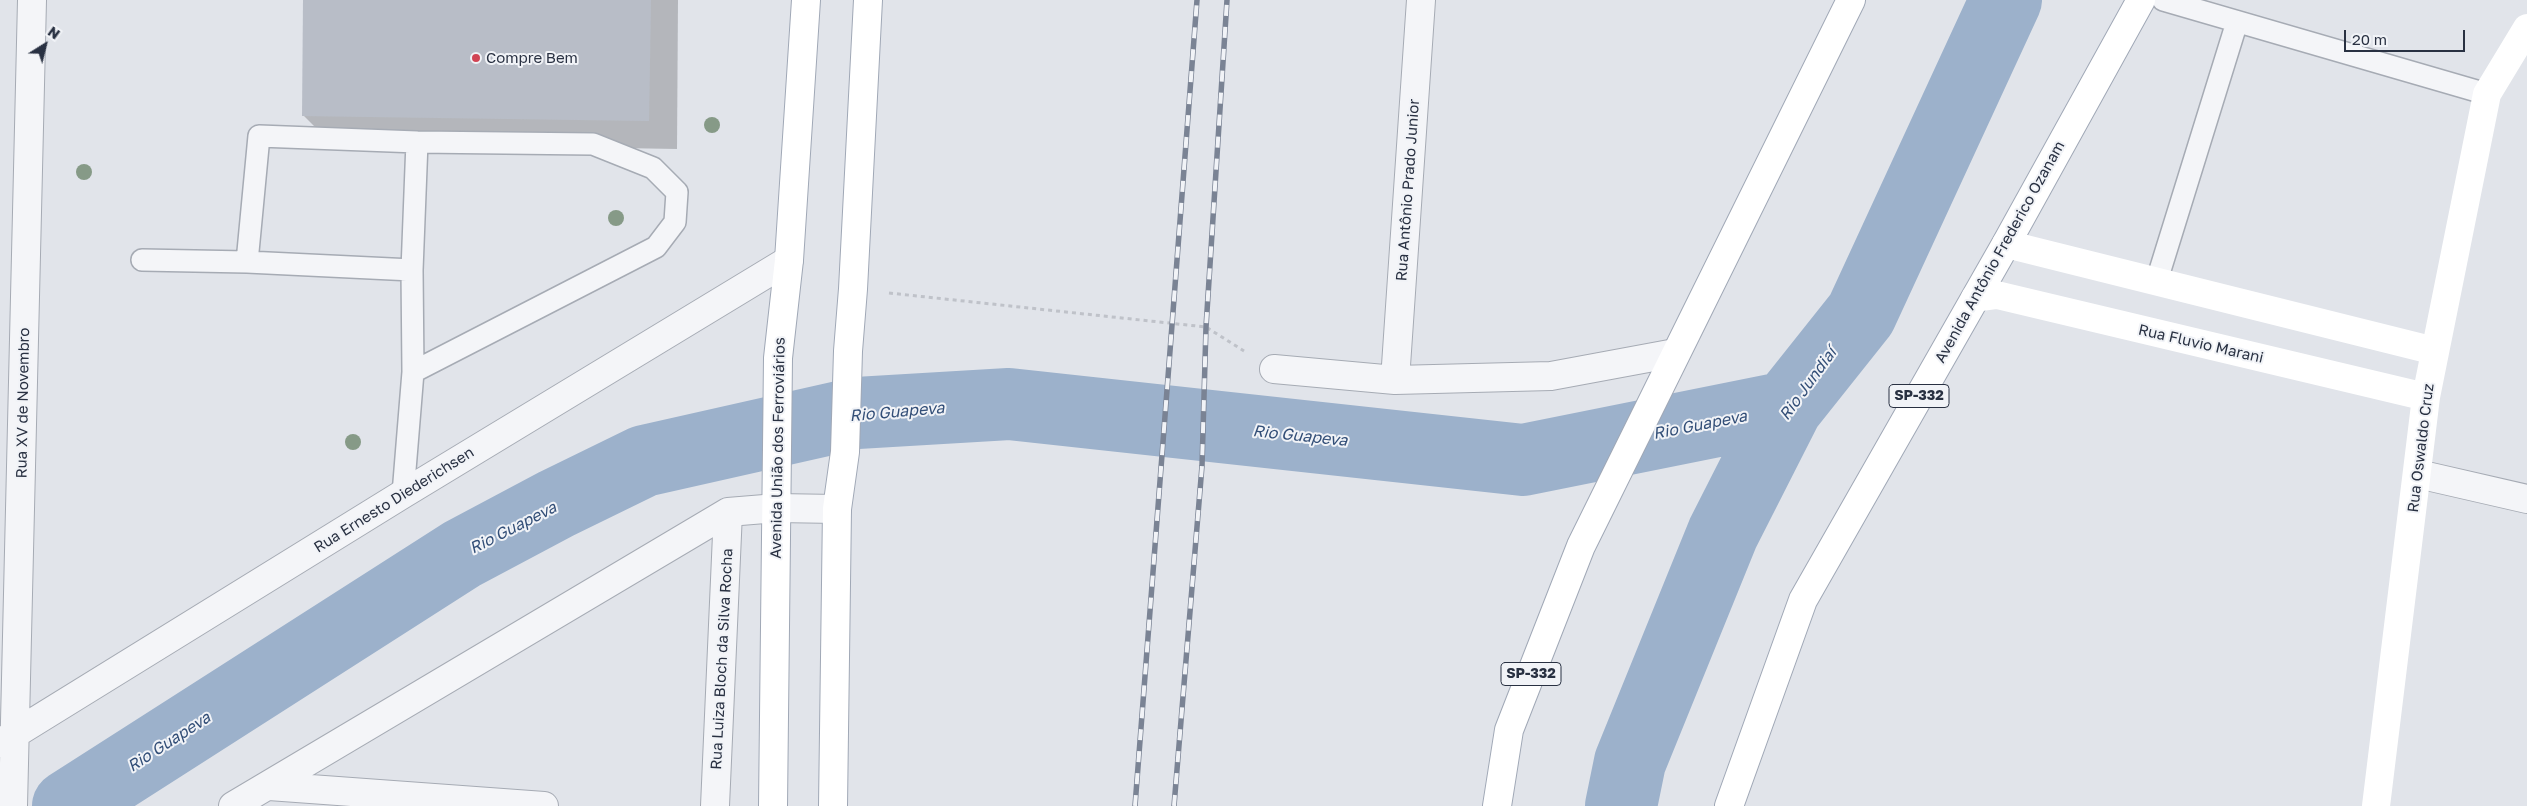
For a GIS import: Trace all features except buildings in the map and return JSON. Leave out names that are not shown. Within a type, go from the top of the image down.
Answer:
[{"type":"main road","name":"Avenida União dos Ferroviários","points":[[773,806],[778,358],[789,260],[806,0]]},
{"type":"main road","points":[[833,806],[837,510],[845,452],[848,351],[868,0]]},
{"type":"main road","name":"SP-332","points":[[1498,806],[1510,730],[1581,546],[1675,352],[1851,0]]},
{"type":"main road","name":"Avenida Antônio Frederico Ozanam","points":[[1729,806],[1803,600],[2006,244],[2141,0]]},
{"type":"main road","name":"Rua Oswaldo Cruz","points":[[2376,806],[2426,397],[2435,350],[2487,94],[2527,28]]},
{"type":"main road","points":[[2006,244],[2435,350]]},
{"type":"main road","name":"Rua Fluvio Marani","points":[[1975,298],[1997,295],[2426,397]]},
{"type":"street","name":"Rua XV de Novembro","points":[[13,806],[14,773],[7,739],[32,0]]},
{"type":"street","name":"Rua Antônio Prado Junior","points":[[1395,380],[1421,0]]},
{"type":"street","name":"Rua Ernesto Diederichsen","points":[[7,739],[403,494],[789,260]]},
{"type":"street","points":[[1274,369],[1395,380],[1551,376],[1675,352]]},
{"type":"street","points":[[2418,474],[2527,499]]},
{"type":"street","points":[[232,806],[728,512],[776,504],[837,510]]},
{"type":"street","name":"Rua Luiza Bloch da Silva Rocha","points":[[715,806],[728,512]]},
{"type":"street","points":[[268,786],[544,806]]},
{"type":"lane","points":[[2163,0],[2487,94]]},
{"type":"lane","points":[[2157,280],[2237,22]]},
{"type":"lane","points":[[247,262],[259,136],[417,142],[593,144],[653,168],[677,192],[675,222],[656,247],[413,372]]},
{"type":"lane","points":[[403,494],[413,372],[412,270],[417,142]]},
{"type":"lane","points":[[142,260],[247,262],[412,270]]},
{"type":"path","points":[[853,289],[1206,328],[1274,369]]},
{"type":"waterway","name":"Rio Jundiaí","points":[[1621,806],[1630,762],[1723,533],[1787,407],[1861,314],[2006,0]]},
{"type":"waterway","name":"Rio Guapeva","points":[[68,806],[462,554],[556,504],[644,461],[857,413],[1009,404],[1523,460],[1787,407]]},
{"type":"railway","points":[[1135,806],[1197,0]]},
{"type":"railway","points":[[1174,806],[1202,466],[1206,327],[1227,0]]},
{"type":"place","name":"Compre Bem","points":[[476,58]]}]
